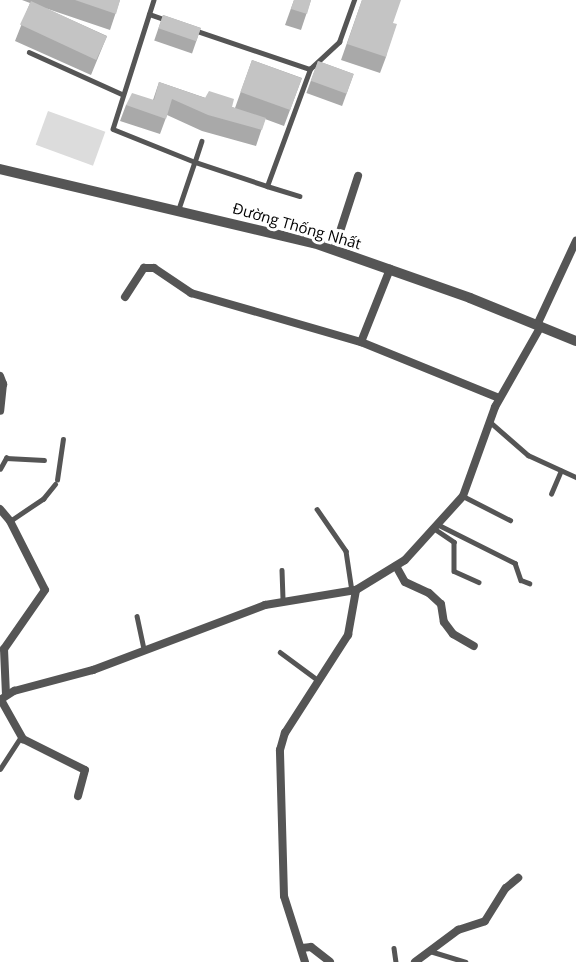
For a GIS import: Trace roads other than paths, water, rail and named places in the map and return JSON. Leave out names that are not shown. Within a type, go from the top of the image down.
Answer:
[{"type":"street","name":"Đường Thống Nhất","points":[[0,169],[179,209],[334,250],[539,325],[576,341]]},
{"type":"street","points":[[334,250],[358,176]]},
{"type":"street","points":[[2,698],[93,670],[144,649],[284,602],[354,590],[396,566],[437,527],[463,496],[499,398],[539,325],[576,241]]},
{"type":"street","points":[[125,297],[144,268],[148,267],[190,293],[361,342],[499,398]]},
{"type":"street","points":[[361,342],[390,269]]},
{"type":"street","points":[[0,376],[3,384],[0,411]]},
{"type":"street","points":[[0,509],[10,521],[45,590],[2,648],[2,698],[21,737],[85,770],[78,796]]},
{"type":"street","points":[[396,566],[405,582],[429,593],[441,604],[444,622],[453,634],[474,646]]},
{"type":"street","points":[[305,962],[284,896],[280,750],[285,733],[320,682],[348,635],[354,590]]},
{"type":"street","points":[[415,962],[458,930],[485,921],[506,888],[518,878]]},
{"type":"street","points":[[302,948],[311,947],[330,962]]},
{"type":"lane","points":[[154,0],[122,94],[114,124],[116,132],[195,162],[299,196]]},
{"type":"lane","points":[[267,186],[310,69],[314,62],[339,42],[354,0]]},
{"type":"lane","points":[[149,14],[171,21]]},
{"type":"lane","points":[[181,25],[310,69]]},
{"type":"lane","points":[[29,52],[122,94]]},
{"type":"lane","points":[[179,209],[202,141]]},
{"type":"lane","points":[[489,421],[528,455],[576,477]]},
{"type":"lane","points":[[10,521],[43,499],[56,482],[63,439]]},
{"type":"lane","points":[[0,469],[6,458],[44,460]]},
{"type":"lane","points":[[550,494],[561,471]]},
{"type":"lane","points":[[463,496],[510,520]]},
{"type":"lane","points":[[318,509],[346,550],[354,590]]},
{"type":"lane","points":[[437,527],[454,542],[454,572],[479,582]]},
{"type":"lane","points":[[437,527],[515,563],[521,580],[529,584]]},
{"type":"lane","points":[[282,570],[284,602]]},
{"type":"lane","points":[[137,616],[144,649]]},
{"type":"lane","points":[[280,652],[320,682]]},
{"type":"lane","points":[[0,769],[21,737]]},
{"type":"lane","points":[[394,948],[396,962]]},
{"type":"lane","points":[[428,951],[465,962]]}]
